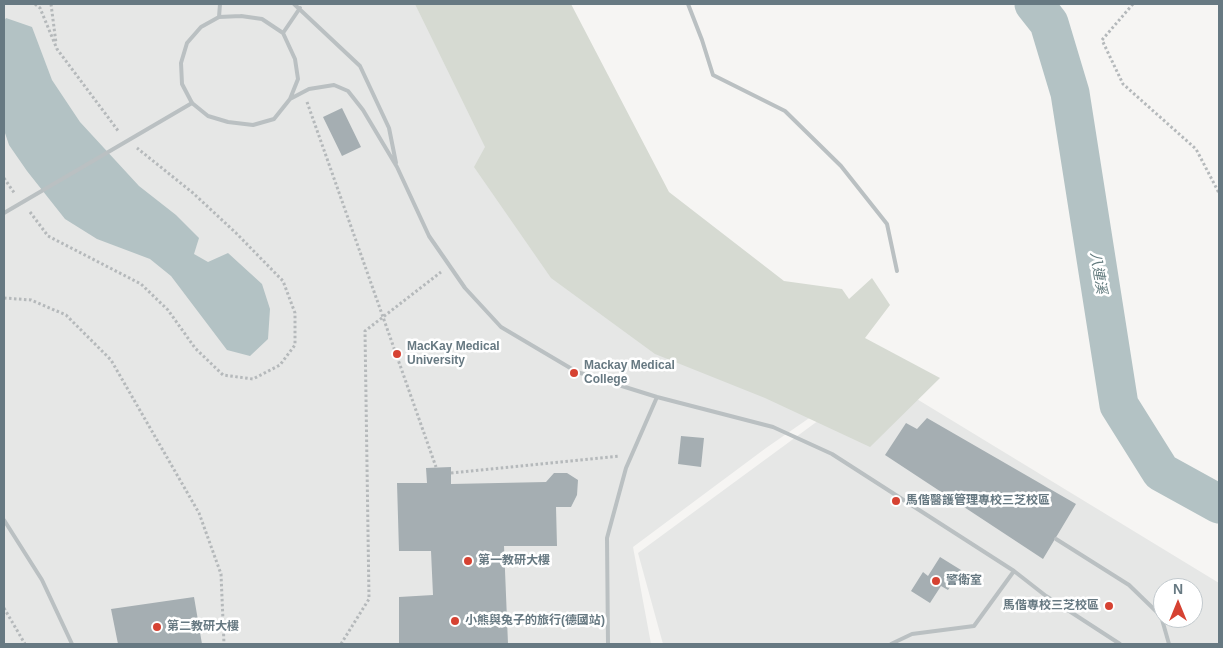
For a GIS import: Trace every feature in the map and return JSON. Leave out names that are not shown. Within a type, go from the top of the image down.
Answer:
[{"type":"lane","points":[[219,18],[220,4]]},
{"type":"lane","points":[[294,4],[360,66],[389,128],[397,167]]},
{"type":"lane","points":[[688,4],[713,75],[785,111],[841,166],[887,224],[897,271]]},
{"type":"lane","points":[[283,33],[300,8]]},
{"type":"lane","points":[[241,16],[262,19],[283,33],[295,59],[298,79],[290,99],[274,119],[252,125],[228,122],[208,116],[192,103],[182,84],[181,63],[187,43],[201,27],[219,18],[241,16]]},
{"type":"lane","points":[[290,99],[304,92],[334,85],[348,91],[363,110],[397,167],[429,236],[465,288],[502,327],[577,372],[657,397],[773,427],[832,454],[1014,571],[1046,596],[1120,644]]},
{"type":"lane","points":[[4,213],[192,103]]},
{"type":"lane","points":[[608,644],[607,538],[626,468],[657,397]]},
{"type":"lane","points":[[4,520],[42,580],[72,644]]},
{"type":"lane","points":[[1056,539],[1129,585],[1161,616],[1169,644]]},
{"type":"lane","points":[[891,644],[912,634],[974,626],[1014,571]]},
{"type":"path","points":[[35,4],[40,8],[57,49],[121,135]]},
{"type":"path","points":[[51,4],[57,49]]},
{"type":"path","points":[[1133,4],[1102,40],[1106,49],[1122,84],[1196,149],[1219,193]]},
{"type":"path","points":[[304,92],[436,467]]},
{"type":"path","points":[[25,206],[48,236],[141,284],[168,310],[195,348],[223,375],[253,378],[280,366],[295,345],[295,313],[283,281],[193,193],[136,147]]},
{"type":"path","points":[[4,178],[19,198]]},
{"type":"path","points":[[341,644],[369,598],[365,331],[449,265]]},
{"type":"path","points":[[4,298],[31,300],[66,315],[111,360],[199,513],[221,574],[224,644]]},
{"type":"path","points":[[451,473],[632,455]]},
{"type":"path","points":[[4,608],[25,644]]},
{"type":"shaded area","name":"MacKay Medical University","points":[[4,4],[502,4],[609,211],[854,387],[766,448],[633,547],[651,644],[4,644]]},
{"type":"shaded area","points":[[415,4],[571,4],[669,192],[784,281],[842,289],[849,299],[872,278],[890,305],[865,338],[940,378],[870,447],[765,398],[655,354],[551,278],[474,167],[485,147]]},
{"type":"shaded area","points":[[6,18],[32,27],[52,80],[80,122],[139,186],[176,215],[199,238],[194,254],[208,262],[228,253],[262,284],[270,309],[268,339],[250,356],[227,350],[171,276],[150,259],[97,239],[65,219],[27,171],[9,145],[4,130],[4,21]]},
{"type":"shaded area","name":"馬偕醫護管理專校三芝校區","points":[[879,376],[1219,583],[1219,644],[663,644],[638,553]]},
{"type":"building","points":[[342,108],[361,147],[342,156],[323,117]]},
{"type":"building","points":[[927,418],[1076,504],[1043,559],[885,455],[906,423],[917,429]]},
{"type":"building","points":[[681,436],[704,438],[701,467],[678,464]]},
{"type":"building","name":"第一教研大樓","points":[[451,467],[451,484],[546,482],[554,473],[567,473],[578,480],[577,495],[571,507],[556,507],[557,546],[504,546],[508,644],[399,644],[399,597],[433,595],[431,551],[399,551],[397,483],[427,483],[426,468]]},
{"type":"building","name":"警衛室","points":[[940,557],[961,570],[948,590],[941,586],[930,603],[911,591],[923,572],[928,576]]},
{"type":"building","name":"第二教研大樓","points":[[194,597],[202,644],[118,644],[111,609]]},
{"type":"waterway","name":"八連溪","points":[[1034,4],[1049,23],[1070,93],[1119,405],[1161,472],[1219,504]]},
{"type":"place","name":"MacKay Medical University","points":[[397,354]]},
{"type":"place","name":"Mackay Medical College","points":[[574,373]]},
{"type":"place","name":"馬偕醫護管理專校三芝校區","points":[[896,501]]},
{"type":"place","name":"第一教研大樓","points":[[468,561]]},
{"type":"place","name":"警衛室","points":[[936,581]]},
{"type":"place","name":"馬偕專校三芝校區","points":[[1109,606]]},
{"type":"place","name":"小熊與兔子的旅行(德國站)","points":[[455,621]]},
{"type":"place","name":"第二教研大樓","points":[[157,627]]}]
